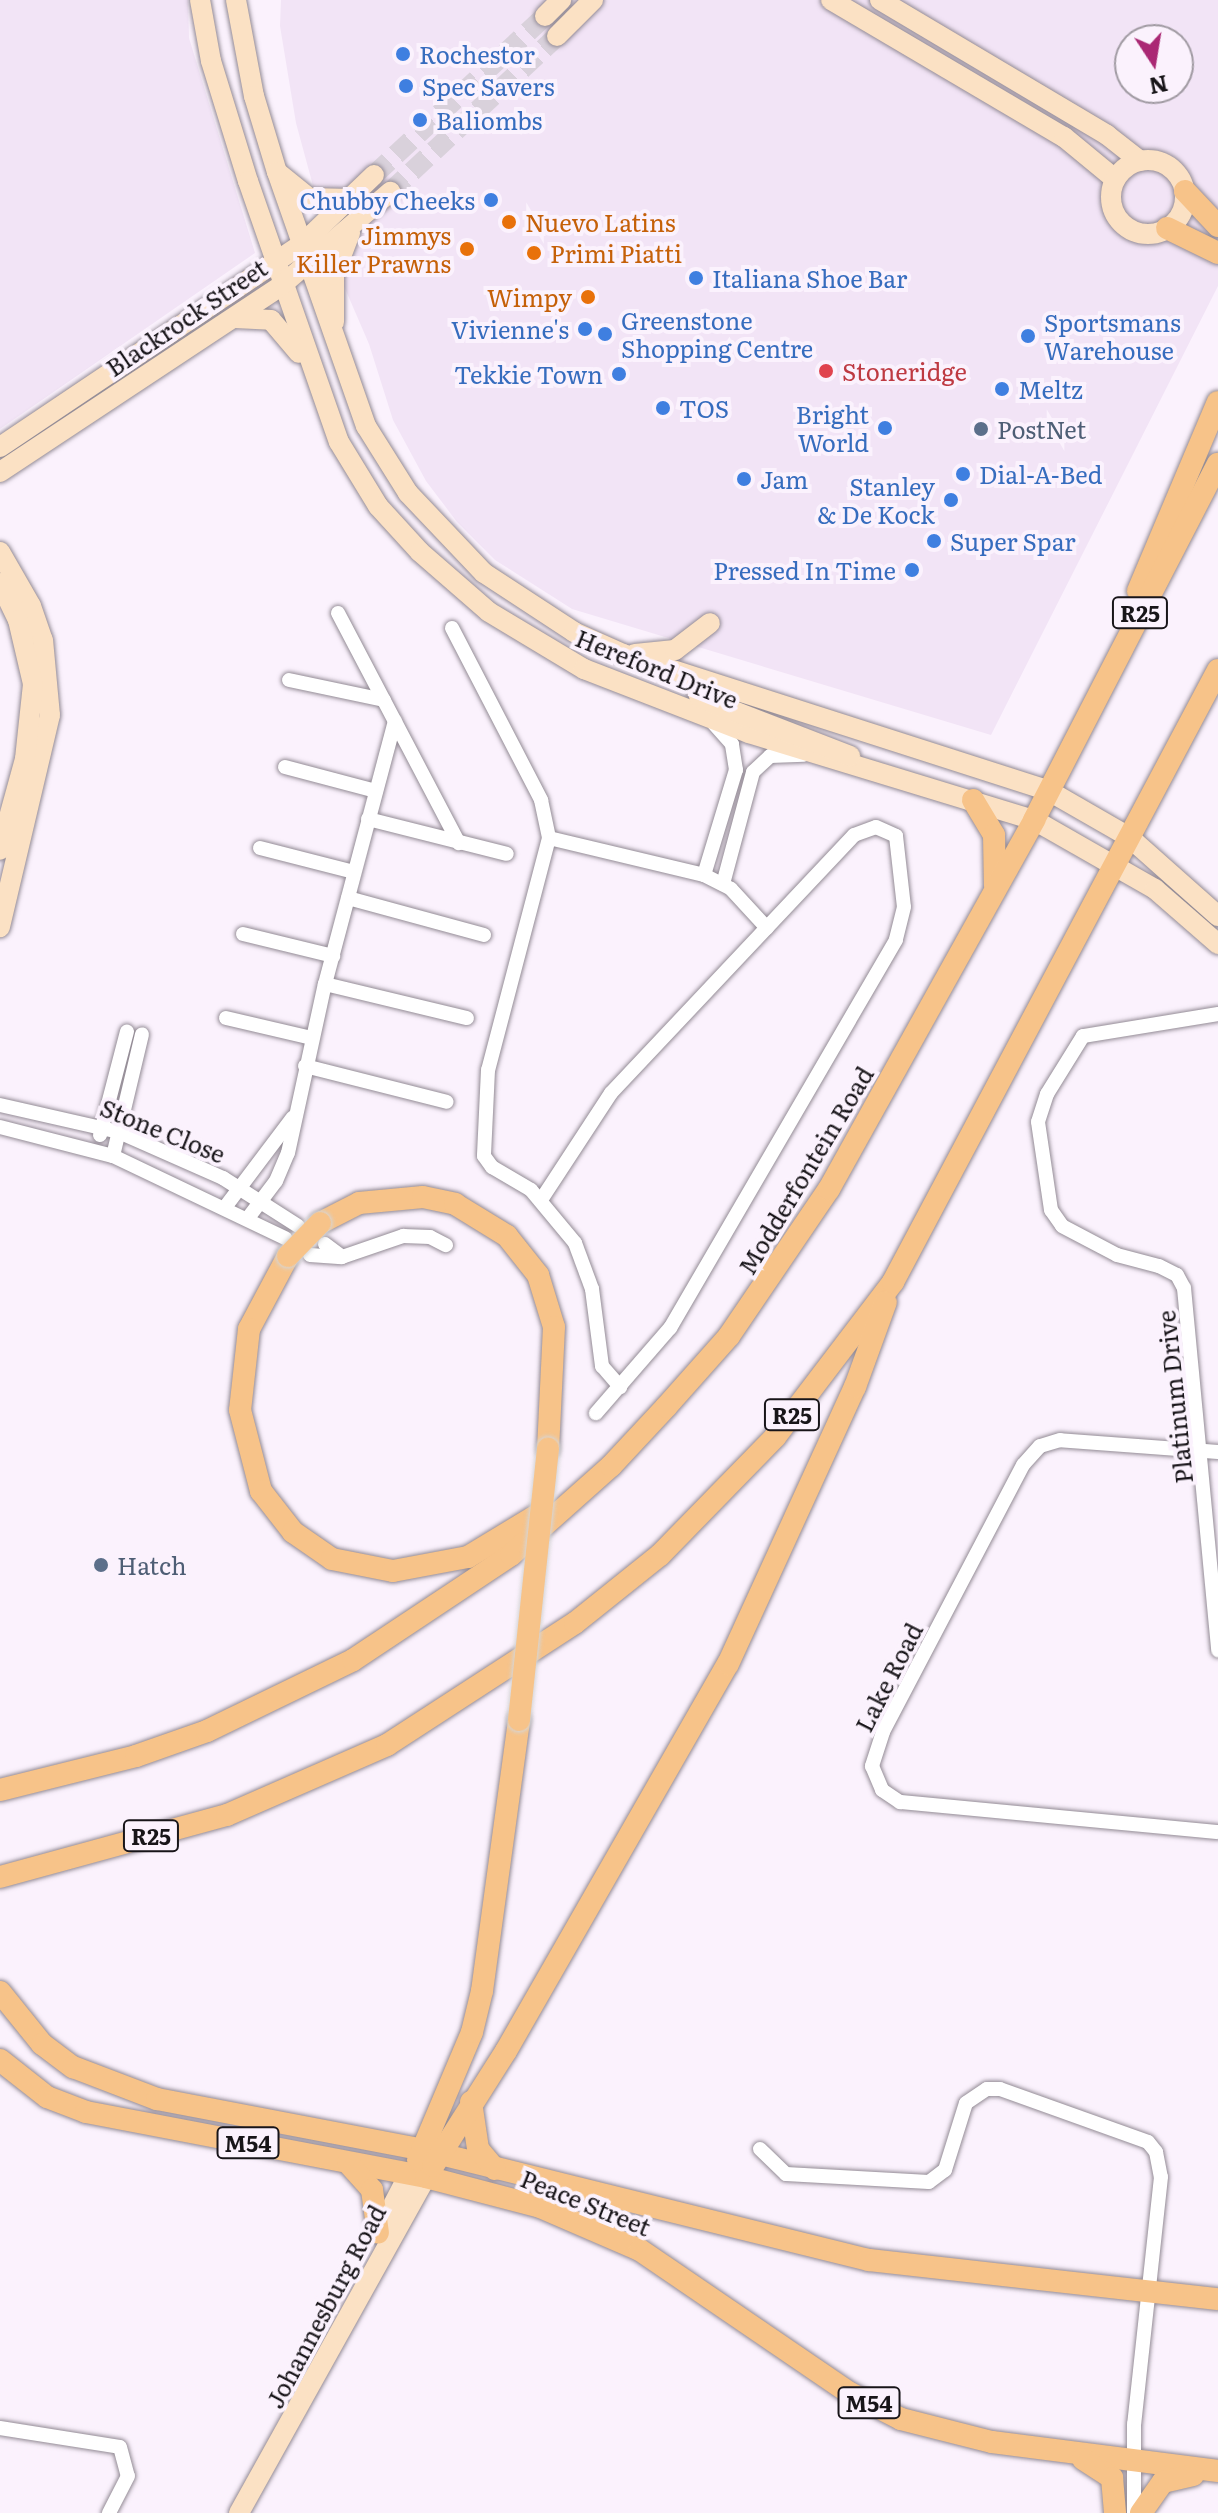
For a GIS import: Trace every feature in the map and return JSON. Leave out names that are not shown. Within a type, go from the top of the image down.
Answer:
[{"type":"main road","points":[[1185,191],[1218,226]]},
{"type":"main road","points":[[1167,228],[1218,253]]},
{"type":"main road","points":[[1122,650],[1138,590],[1218,402]]},
{"type":"main road","name":"Modderfontein Road","points":[[0,1790],[136,1756],[207,1731],[353,1660],[511,1555],[611,1466],[729,1336],[781,1265],[829,1189],[1034,820],[1218,464]]},
{"type":"main road","name":"R25","points":[[0,1877],[227,1815],[387,1745],[465,1699],[575,1623],[660,1555],[775,1437],[893,1282],[1218,670]]},
{"type":"main road","points":[[973,800],[994,835],[995,890]]},
{"type":"main road","points":[[432,2153],[472,2032],[482,1991],[519,1720],[548,1449],[554,1327],[538,1275],[507,1236],[455,1204],[423,1197],[359,1203],[314,1231],[294,1250],[249,1329],[240,1410],[261,1491],[274,1512],[311,1547],[356,1568],[393,1571],[468,1557],[611,1466]]},
{"type":"main road","points":[[417,2176],[506,2051],[728,1664],[855,1387],[893,1282]]},
{"type":"main road","name":"Peace Street","points":[[0,1992],[42,2044],[73,2067],[116,2087],[432,2153],[869,2260],[1218,2299]]},
{"type":"main road","name":"Peace Street","points":[[0,2060],[47,2097],[86,2112],[417,2176],[540,2207],[640,2250],[850,2393],[901,2419],[947,2433],[1218,2472]]},
{"type":"main road","points":[[471,2102],[478,2149],[495,2169]]},
{"type":"main road","points":[[348,2163],[372,2190],[378,2233]]},
{"type":"main road","points":[[1055,2450],[1094,2463],[1109,2474],[1116,2494],[1117,2513]]},
{"type":"main road","points":[[1141,2513],[1150,2495],[1170,2478],[1218,2472]]},
{"type":"street","name":"Hereford Drive","points":[[200,0],[211,61],[274,263],[327,410],[355,474],[378,506],[420,552],[489,612],[584,669],[707,718],[820,756],[1034,820],[1155,889],[1218,944]]},
{"type":"street","name":"Hereford Drive","points":[[236,0],[254,96],[343,370],[383,457],[445,535],[520,599],[623,654],[1049,791],[1129,837],[1218,916]]},
{"type":"street","points":[[545,16],[561,0]]},
{"type":"street","points":[[557,36],[593,0]]},
{"type":"street","points":[[831,0],[1064,137],[1115,179]]},
{"type":"street","points":[[880,0],[1107,135],[1140,161],[1172,169],[1185,191],[1180,215],[1167,228],[1138,233],[1118,220],[1110,198],[1115,179],[1140,161]]},
{"type":"street","points":[[277,172],[309,198],[352,199]]},
{"type":"street","name":"Blackrock Street","points":[[0,447],[301,245],[374,175]]},
{"type":"street","name":"Blackrock Street","points":[[0,472],[282,285],[351,229],[390,192]]},
{"type":"street","points":[[343,370],[333,287],[351,229]]},
{"type":"street","points":[[235,318],[261,317],[279,326],[327,410]]},
{"type":"street","points":[[0,552],[31,606],[43,640],[50,715],[0,927]]},
{"type":"street","points":[[0,583],[18,620],[33,684],[25,759],[0,850]]},
{"type":"street","points":[[338,613],[459,843]]},
{"type":"street","points":[[623,654],[675,650],[710,623]]},
{"type":"street","points":[[452,628],[541,800],[549,838],[485,1092],[486,1162],[541,1200],[566,1228],[584,1263],[602,1366],[620,1387]]},
{"type":"street","points":[[693,679],[700,698],[816,739],[869,771]]},
{"type":"street","points":[[289,680],[384,700]]},
{"type":"street","points":[[704,875],[737,762],[725,733],[707,718]]},
{"type":"street","points":[[248,1218],[283,1168],[325,984],[395,721]]},
{"type":"street","points":[[723,884],[753,772],[770,756],[820,756]]},
{"type":"street","points":[[285,767],[376,791]]},
{"type":"street","points":[[368,819],[507,854]]},
{"type":"street","points":[[541,1200],[597,1109],[854,835],[876,827],[896,836],[904,907],[896,940],[670,1328],[596,1413]]},
{"type":"street","points":[[549,838],[704,875],[723,884],[767,928]]},
{"type":"street","points":[[260,848],[354,872]]},
{"type":"street","points":[[348,898],[484,935]]},
{"type":"street","points":[[243,934],[333,956]]},
{"type":"street","points":[[325,984],[467,1018]]},
{"type":"street","name":"Platinum Drive","points":[[1218,1014],[1083,1036],[1047,1094],[1038,1122],[1051,1210],[1062,1226],[1117,1255],[1159,1266],[1177,1275],[1184,1288],[1210,1452],[1218,1650]]},
{"type":"street","points":[[226,1018],[312,1038]]},
{"type":"street","points":[[96,1149],[127,1031]]},
{"type":"street","points":[[113,1156],[142,1034]]},
{"type":"street","points":[[305,1066],[447,1102]]},
{"type":"street","name":"Stone Close","points":[[0,1105],[119,1132],[239,1187],[314,1231],[342,1257]]},
{"type":"street","points":[[226,1206],[293,1117]]},
{"type":"street","name":"Stone Close","points":[[0,1127],[96,1149],[113,1156],[226,1206],[294,1250]]},
{"type":"street","points":[[294,1250],[342,1257],[403,1236],[430,1237],[446,1245]]},
{"type":"street","name":"Lake Road","points":[[1210,1452],[1060,1440],[1032,1453],[883,1732],[872,1766],[889,1797],[915,1805],[1218,1832]]},
{"type":"street","points":[[760,2149],[786,2174],[929,2182],[945,2170],[966,2103],[987,2089],[1013,2091],[1148,2142],[1160,2165],[1130,2460],[1117,2513]]},
{"type":"street","name":"Johannesburg Road","points":[[269,2458],[284,2415],[378,2233],[417,2176]]},
{"type":"street","name":"Johannesburg Road","points":[[239,2513],[417,2176]]},
{"type":"street","points":[[0,2428],[120,2447],[129,2464],[128,2476],[109,2513]]},
{"type":"street","points":[[1130,2460],[1134,2513]]},
{"type":"shaded area","points":[[0,0],[188,0],[189,38],[255,253],[0,429]]},
{"type":"shaded area","points":[[281,0],[1218,0],[1218,286],[991,735],[572,609],[495,560],[457,522],[426,481],[393,420],[369,344],[334,263],[296,123],[280,26]]},
{"type":"tunnel","points":[[374,175],[545,16]]},
{"type":"tunnel","points":[[390,192],[557,36]]},
{"type":"place","name":"Rochestor","points":[[403,54]]},
{"type":"place","name":"Spec Savers","points":[[406,86]]},
{"type":"place","name":"Baliombs","points":[[420,120]]},
{"type":"place","name":"Chubby Cheeks","points":[[491,200]]},
{"type":"place","name":"Nuevo Latins","points":[[509,222]]},
{"type":"place","name":"Jimmys Killer Prawns","points":[[467,249]]},
{"type":"place","name":"Primi Piatti","points":[[534,253]]},
{"type":"place","name":"Italiana Shoe Bar","points":[[696,278]]},
{"type":"place","name":"Wimpy","points":[[588,297]]},
{"type":"place","name":"Vivienne's","points":[[585,329]]},
{"type":"place","name":"Greenstone Shopping Centre","points":[[605,334]]},
{"type":"place","name":"Sportsmans Warehouse","points":[[1028,336]]},
{"type":"place","name":"Stoneridge","points":[[826,371]]},
{"type":"place","name":"Tekkie Town","points":[[619,374]]},
{"type":"place","name":"Meltz","points":[[1002,389]]},
{"type":"place","name":"TOS","points":[[663,408]]},
{"type":"place","name":"Bright World","points":[[885,428]]},
{"type":"place","name":"PostNet","points":[[981,429]]},
{"type":"place","name":"Dial-A-Bed","points":[[963,474]]},
{"type":"place","name":"Jam","points":[[744,479]]},
{"type":"place","name":"Stanley & De Kock","points":[[951,500]]},
{"type":"place","name":"Super Spar","points":[[934,541]]},
{"type":"place","name":"Pressed In Time","points":[[912,570]]},
{"type":"place","name":"Hatch","points":[[101,1565]]}]
